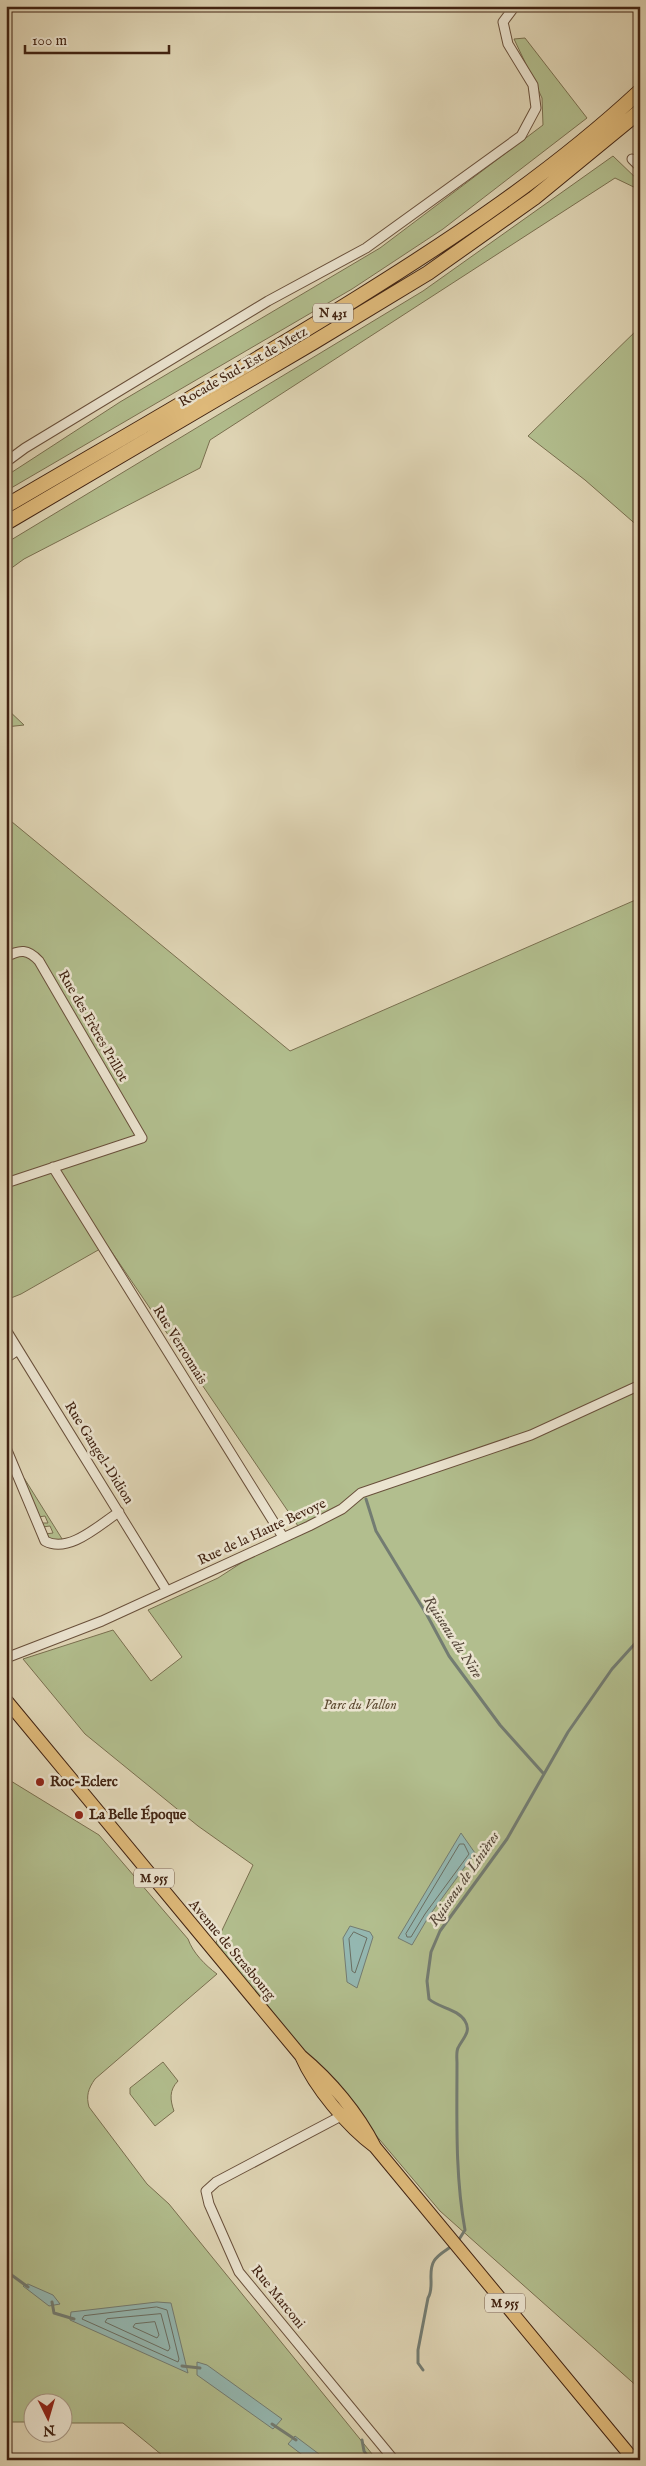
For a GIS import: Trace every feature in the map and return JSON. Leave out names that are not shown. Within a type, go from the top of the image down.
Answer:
[{"type":"highway","name":"Rocade Sud-Est de Metz","points":[[6,506],[307,330],[421,259],[524,187],[640,91]]},
{"type":"highway","name":"Rocade Sud-Est de Metz","points":[[6,523],[428,273],[534,198],[640,111]]},
{"type":"main road","name":"Avenue de Strasbourg","points":[[6,1700],[301,2056],[316,2069],[366,2128],[375,2146],[634,2460]]},
{"type":"main road","name":"Avenue de Strasbourg","points":[[301,2056],[309,2074],[359,2135],[375,2146]]},
{"type":"street","points":[[6,462],[25,448],[268,300],[366,248],[521,136],[536,108],[533,85],[508,44],[503,22],[514,6]]},
{"type":"street","points":[[632,159],[640,167]]},
{"type":"street","name":"Rue des Frères Prillot","points":[[6,957],[20,950],[31,952],[39,960],[142,1138],[53,1167]]},
{"type":"street","points":[[6,1183],[53,1167]]},
{"type":"street","name":"Rue Verronnais","points":[[53,1167],[283,1537]]},
{"type":"street","name":"Rue Gangel-Didion","points":[[6,1330],[167,1591]]},
{"type":"street","points":[[6,1358],[18,1350]]},
{"type":"street","name":"Rue de la Haute Bevoye","points":[[6,1658],[76,1633],[167,1591],[342,1509],[361,1493],[531,1435],[640,1385]]},
{"type":"street","points":[[6,1448],[45,1542],[52,1545],[69,1544],[120,1512]]},
{"type":"street","name":"Rue Marconi","points":[[343,2115],[216,2182],[206,2191],[209,2204],[239,2272],[394,2460]]},
{"type":"green space","points":[[525,38],[587,118],[443,229],[352,289],[6,491],[6,476],[120,402],[380,248],[543,125],[542,98],[514,39]]},
{"type":"green space","points":[[613,156],[640,182],[640,190],[615,178],[210,440],[200,468],[24,559],[6,572],[6,543],[423,291]]},
{"type":"green space","points":[[640,327],[640,528],[585,480],[528,436]]},
{"type":"green space","points":[[6,708],[24,725],[6,727]]},
{"type":"green space","name":"Parc du Vallon","points":[[6,817],[290,1051],[640,898],[640,2389],[440,2211],[215,1945],[253,1865],[198,1826],[85,1734],[23,1659],[113,1630],[151,1681],[182,1657],[148,1610],[218,1578],[298,1526],[107,1245],[21,1294],[6,1300]]},
{"type":"green space","points":[[23,1478],[64,1542],[50,1540],[45,1534],[53,1533],[50,1526],[42,1527],[40,1523],[48,1523],[45,1516],[38,1517]]},
{"type":"green space","points":[[6,1778],[99,1835],[188,1939],[200,1958],[217,1974],[95,2079],[88,2093],[89,2107],[147,2184],[169,2204],[377,2460],[168,2460],[123,2423],[72,2423],[72,2394],[22,2394],[22,2422],[6,2422]]},
{"type":"green space","points":[[163,2062],[178,2081],[171,2095],[174,2111],[155,2126],[130,2094],[130,2088]]},
{"type":"water","points":[[461,1833],[475,1853],[429,1916],[412,1945],[398,1938]]},
{"type":"water","points":[[350,1926],[370,1932],[373,1937],[357,1988],[347,1982],[343,1938]]},
{"type":"water","points":[[28,2284],[53,2295],[60,2304],[49,2306],[23,2286]]},
{"type":"water","points":[[157,2302],[171,2303],[188,2373],[70,2320],[71,2312]]},
{"type":"water","points":[[197,2362],[207,2365],[282,2419],[273,2429],[197,2375]]},
{"type":"water","points":[[295,2436],[327,2460],[309,2460],[288,2444]]},
{"type":"waterway","name":"Ruisseau du Nire","points":[[366,1499],[376,1531],[427,1615],[449,1656],[500,1725],[543,1773]]},
{"type":"waterway","name":"Ruisseau de Linières","points":[[458,2241],[465,2230],[458,2168],[457,2053],[466,2035],[467,2025],[458,2014],[429,1999],[427,1981],[431,1952],[440,1931],[507,1839],[568,1732],[612,1669],[640,1638]]},
{"type":"waterway","name":"Ruisseau de Linières","points":[[423,2370],[418,2363],[418,2350],[431,2289],[432,2265],[438,2256],[453,2245]]},
{"type":"waterway","points":[[6,2271],[28,2287]]},
{"type":"waterway","points":[[52,2302],[54,2313],[74,2319]]},
{"type":"waterway","points":[[182,2366],[200,2368]]},
{"type":"waterway","points":[[272,2424],[296,2440]]},
{"type":"waterway","name":"Ruisseau de Linières","points":[[362,2440],[364,2451],[370,2460]]},
{"type":"place","name":"Roc-Eclerc","points":[[40,1782]]},
{"type":"place","name":"La Belle Époque","points":[[79,1815]]}]
